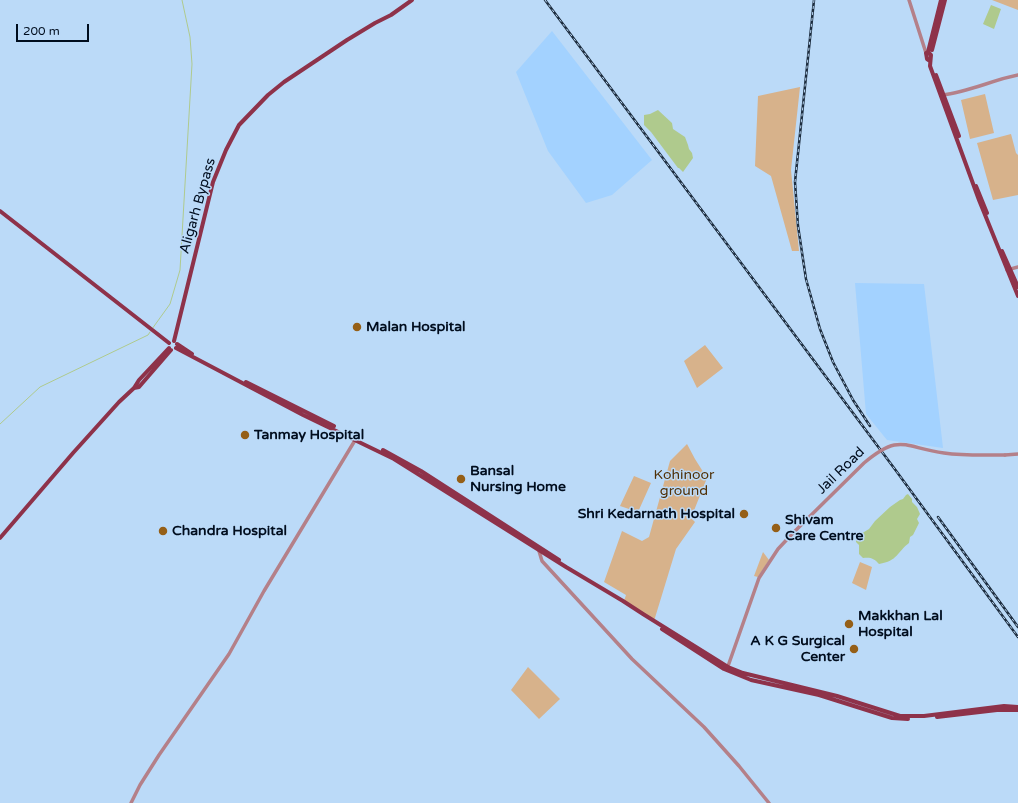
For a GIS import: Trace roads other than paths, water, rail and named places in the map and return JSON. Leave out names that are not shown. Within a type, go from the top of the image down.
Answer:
[{"type":"main road","name":"Aligarh Bypass","points":[[170,349],[168,346],[174,344],[213,182],[226,150],[239,125],[268,95],[284,82],[346,40],[391,15],[412,0]]},
{"type":"main road","points":[[942,0],[929,56],[974,181],[1018,296]]},
{"type":"main road","points":[[929,56],[945,0]]},
{"type":"main road","points":[[0,211],[174,344],[202,360],[394,458],[727,668],[751,680],[819,695],[892,718],[922,718],[997,710],[1018,710]]},
{"type":"main road","points":[[1008,269],[1018,287]]},
{"type":"main road","points":[[0,538],[73,453],[119,402],[134,388],[139,380],[174,344]]},
{"type":"main road","points":[[356,438],[389,453],[421,471],[564,564],[610,591],[612,595]]},
{"type":"main road","points":[[727,668],[837,696],[900,716],[924,716],[999,706],[1018,707]]},
{"type":"street","points":[[908,0],[929,56]]},
{"type":"street","points":[[943,95],[966,91],[1000,78],[1018,75]]},
{"type":"street","points":[[1008,269],[1018,267]]},
{"type":"street","points":[[131,803],[140,785],[159,755],[229,654],[264,591],[356,438]]},
{"type":"street","name":"Jail Road","points":[[727,668],[759,578],[778,549],[864,463],[875,454],[889,446],[905,444],[944,454],[1018,454]]},
{"type":"street","points":[[540,551],[542,561],[602,628],[664,691],[684,707],[704,727],[739,766],[769,803]]},
{"type":"waterway","points":[[152,329],[170,304],[180,270],[192,64],[190,37],[182,0]]},
{"type":"waterway","points":[[0,424],[40,387],[148,335],[150,332]]},
{"type":"railway","points":[[545,0],[1018,637]]},
{"type":"railway","points":[[814,0],[795,182],[798,226],[806,279],[820,329],[833,362],[853,400],[870,426]]},
{"type":"railway","points":[[938,517],[1018,627]]},
{"type":"place","name":"Malan Hospital","points":[[357,327]]},
{"type":"place","name":"Tanmay Hospital","points":[[245,435]]},
{"type":"place","name":"Bansal Nursing Home","points":[[461,479]]},
{"type":"place","name":"Shri Kedarnath Hospital","points":[[744,514]]},
{"type":"place","name":"Shivam Care Centre","points":[[776,528]]},
{"type":"place","name":"Chandra Hospital","points":[[163,531]]},
{"type":"place","name":"Makkhan Lal Hospital","points":[[849,624]]},
{"type":"place","name":"A K G Surgical Center","points":[[854,649]]},
{"type":"park label","name":"Kohinoor ground","points":[[684,484]]}]
